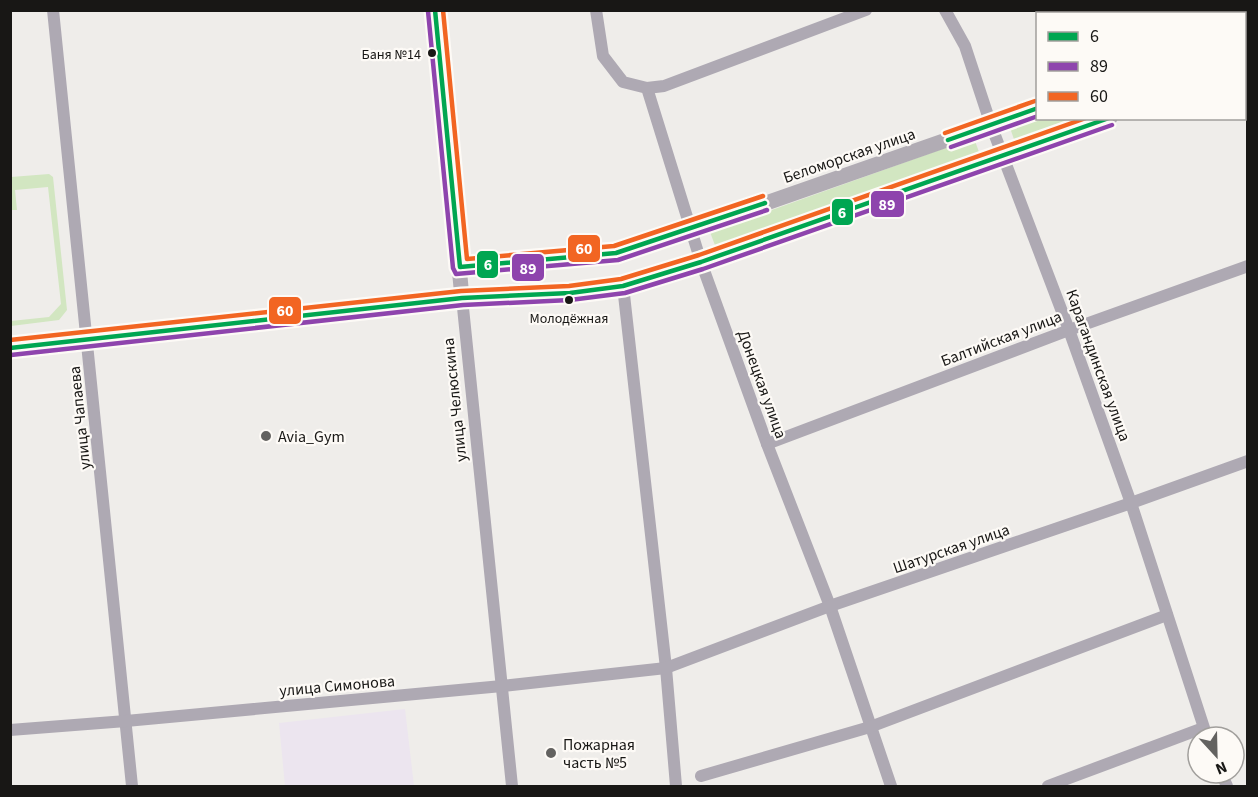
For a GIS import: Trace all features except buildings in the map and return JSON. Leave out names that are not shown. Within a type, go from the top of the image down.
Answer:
[{"type":"main road","name":"улица Челюскина","points":[[435,10],[436,43],[462,298]]},
{"type":"main road","name":"Беломорская улица","points":[[460,267],[616,252],[692,229],[1036,109]]},
{"type":"main road","points":[[10,348],[462,298],[570,293],[623,286],[701,262],[1104,120]]},
{"type":"street","name":"улица Чапаева","points":[[53,10],[132,786]]},
{"type":"street","points":[[596,10],[603,56],[623,82],[647,88],[664,86],[866,10]]},
{"type":"street","name":"Карагандинская улица","points":[[945,10],[965,46],[991,125],[1069,330],[1131,503],[1203,725]]},
{"type":"street","name":"Донецкая улица","points":[[647,88],[701,262],[767,444],[830,606],[891,786]]},
{"type":"street","name":"Балтийская улица","points":[[767,444],[1069,330],[1248,266]]},
{"type":"street","points":[[623,286],[666,668],[676,786]]},
{"type":"street","name":"улица Челюскина","points":[[462,298],[512,786]]},
{"type":"street","name":"Шатурская улица","points":[[666,668],[830,606],[1248,461]]},
{"type":"street","points":[[701,776],[870,727],[1167,615]]},
{"type":"street","name":"улица Симонова","points":[[10,730],[501,686],[666,668]]},
{"type":"street","points":[[1048,786],[1186,739]]},
{"type":"shaded area","points":[[405,709],[414,786],[285,786],[279,723]]},
{"type":"green space","points":[[1036,118],[1081,120],[1015,142],[1010,128]]},
{"type":"green space","points":[[970,139],[975,141],[979,152],[975,157],[716,248],[710,232]]},
{"type":"green space","points":[[49,174],[53,177],[67,310],[59,320],[11,326],[11,321],[49,317],[61,304],[48,187],[15,190],[17,210],[11,210],[11,177]]},
{"type":"transit line","name":"6","points":[[435,10],[460,267],[616,253],[765,203]]},
{"type":"transit line","name":"60","points":[[443,10],[467,259],[614,246],[763,196]]},
{"type":"transit line","name":"89","points":[[428,11],[453,268],[456,274],[618,260],[767,210]]},
{"type":"transit line","name":"60","points":[[945,133],[1035,101]]},
{"type":"transit line","name":"6","points":[[948,140],[1036,109]]},
{"type":"transit line","name":"89","points":[[951,147],[1036,117]]},
{"type":"transit line","name":"60","points":[[10,340],[461,291],[569,286],[621,279],[699,255],[1080,120]]},
{"type":"transit line","name":"6","points":[[10,348],[462,298],[570,293],[623,286],[701,262],[1103,120]]},
{"type":"transit line","name":"89","points":[[11,355],[463,305],[570,300],[625,293],[703,269],[1112,125]]},
{"type":"place","name":"Баня №14","points":[[432,53]]},
{"type":"place","name":"Молодёжная","points":[[569,300]]},
{"type":"place","name":"Avia_Gym","points":[[266,436]]},
{"type":"place","name":"Пожарная часть №5","points":[[551,753]]}]
